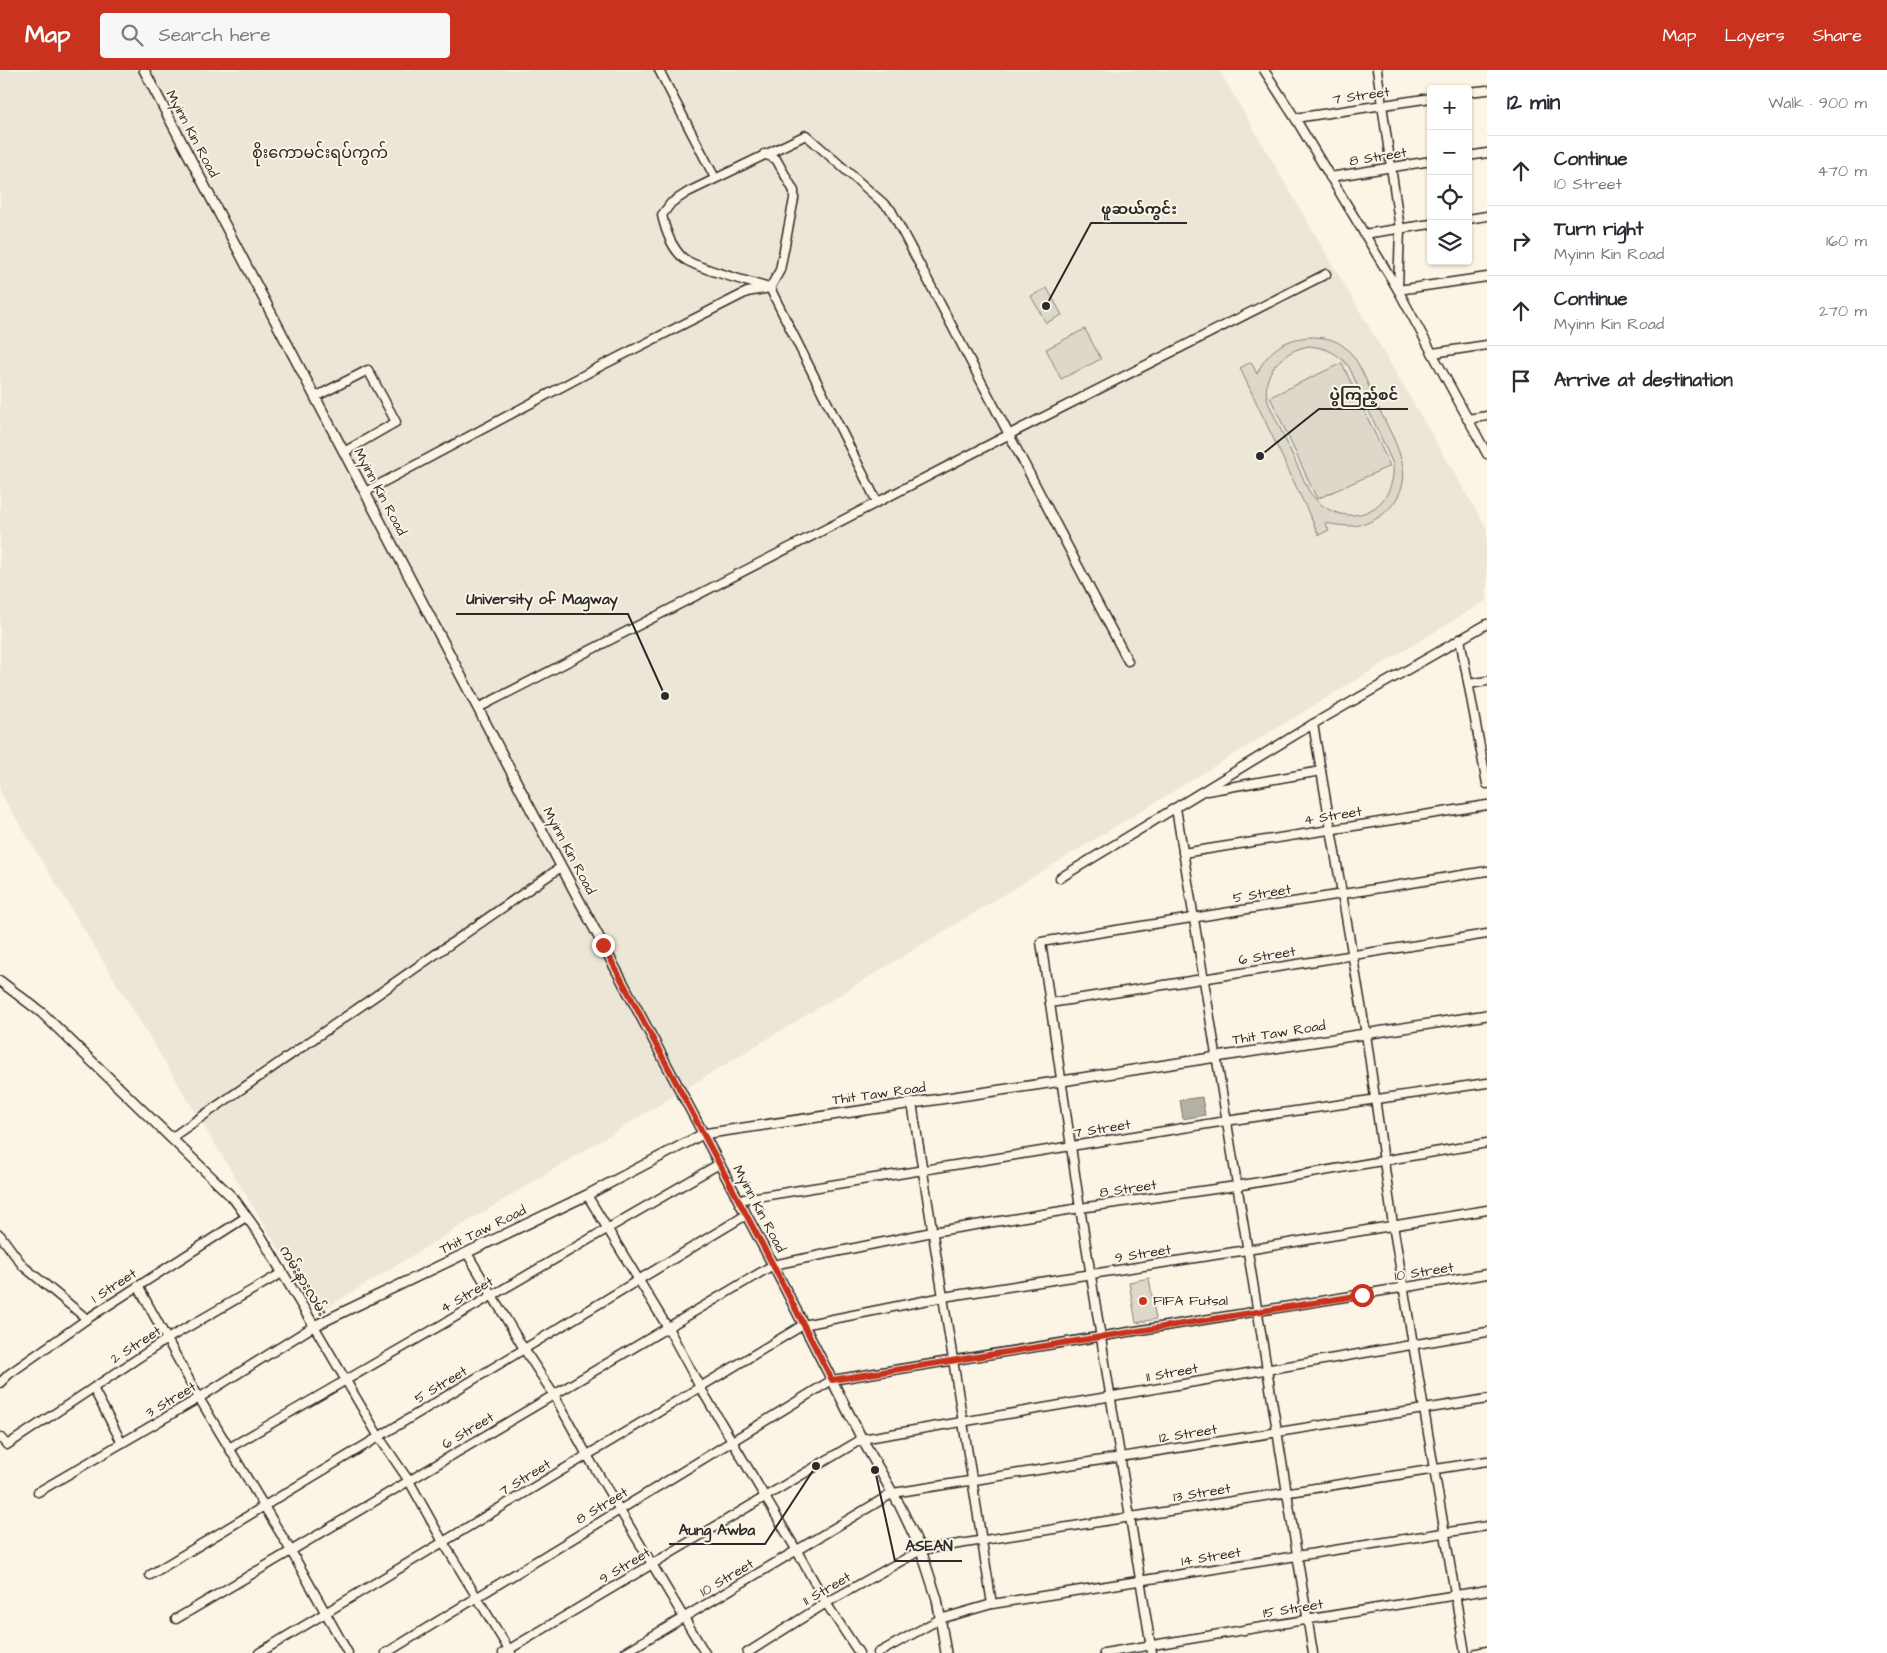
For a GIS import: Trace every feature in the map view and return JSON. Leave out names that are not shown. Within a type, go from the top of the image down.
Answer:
[{"type":"street","name":"Myinn Kin Road","points":[[144,70],[738,1200]]},
{"type":"street","points":[[659,70],[715,178]]},
{"type":"street","points":[[1264,70],[1295,118],[1398,290],[1487,454]]},
{"type":"street","points":[[1377,70],[1400,229],[1398,290]]},
{"type":"street","points":[[1472,92],[1487,90]]},
{"type":"street","name":"7 Street","points":[[1295,118],[1427,99]]},
{"type":"street","points":[[877,502],[770,288],[707,269],[683,258],[669,235],[662,214],[670,203],[715,178],[806,135],[891,210],[1128,661]]},
{"type":"street","points":[[1472,155],[1487,153]]},
{"type":"street","points":[[764,154],[776,159],[794,191],[780,270],[770,288]]},
{"type":"street","name":"8 Street","points":[[1330,177],[1427,162]]},
{"type":"street","points":[[1472,218],[1487,216]]},
{"type":"street","points":[[1364,234],[1427,225]]},
{"type":"street","points":[[478,708],[877,502],[1326,274]]},
{"type":"street","points":[[1398,290],[1487,277]]},
{"type":"street","points":[[365,492],[597,368],[747,292],[770,288]]},
{"type":"street","points":[[1433,353],[1487,345]]},
{"type":"street","points":[[315,397],[368,370],[396,422],[344,452]]},
{"type":"street","points":[[1467,419],[1487,416]]},
{"type":"street","points":[[1060,878],[1313,724],[1487,624]]},
{"type":"street","points":[[1460,639],[1484,748],[1487,784]]},
{"type":"street","points":[[1469,684],[1487,681]]},
{"type":"street","points":[[1313,724],[1366,1034],[1403,1288],[1465,1653]]},
{"type":"street","points":[[1203,792],[1321,771]]},
{"type":"street","name":"4 Street","points":[[1183,853],[1487,805]]},
{"type":"street","points":[[1176,808],[1313,1653]]},
{"type":"street","points":[[171,1138],[562,867]]},
{"type":"street","name":"5 Street","points":[[1050,1003],[1041,942],[1487,871]]},
{"type":"street","name":"6 Street","points":[[1050,1003],[1487,934]]},
{"type":"street","name":"ကမ်းနားလမ်း","points":[[0,981],[42,1013],[234,1199],[262,1238],[380,1436],[409,1481],[508,1652]]},
{"type":"street","points":[[1050,1003],[1080,1208],[1151,1649]]},
{"type":"street","name":"Thit Taw Road","points":[[314,1326],[587,1195],[703,1134],[1487,1015]]},
{"type":"street","name":"7 Street","points":[[738,1200],[1226,1121],[1487,1083]]},
{"type":"street","points":[[912,1103],[992,1604]]},
{"type":"street","name":"8 Street","points":[[773,1265],[932,1232],[1080,1208],[1236,1186],[1487,1143]]},
{"type":"street","name":"4 Street","points":[[229,1448],[719,1164]]},
{"type":"street","points":[[587,1195],[668,1328],[700,1387],[826,1603],[858,1653]]},
{"type":"street","points":[[738,1200],[746,1215]]},
{"type":"street","name":"9 Street","points":[[803,1325],[943,1297],[1247,1250],[1487,1210]]},
{"type":"street","name":"Myinn Kin Road","points":[[746,1215],[862,1438],[893,1493],[921,1550],[937,1599],[946,1653]]},
{"type":"street","name":"5 Street","points":[[150,1575],[746,1215]]},
{"type":"street","name":"1 Street","points":[[0,1383],[9,1374],[87,1318],[246,1217]]},
{"type":"street","points":[[0,1234],[23,1266],[87,1318]]},
{"type":"street","points":[[467,1253],[524,1349],[554,1395],[587,1455],[705,1653]]},
{"type":"street","name":"6 Street","points":[[176,1619],[773,1265]]},
{"type":"street","name":"2 Street","points":[[0,1437],[7,1445],[167,1339],[282,1273]]},
{"type":"street","name":"10 Street","points":[[832,1380],[1487,1274]]},
{"type":"street","points":[[138,1286],[229,1448],[292,1551],[348,1653]]},
{"type":"street","name":"7 Street","points":[[259,1653],[803,1325]]},
{"type":"street","name":"3 Street","points":[[38,1492],[200,1398],[314,1326]]},
{"type":"street","name":"11 Street","points":[[862,1438],[1487,1332]]},
{"type":"street","name":"8 Street","points":[[386,1653],[832,1380]]},
{"type":"street","points":[[93,1388],[122,1443]]},
{"type":"street","name":"12 Street","points":[[893,1493],[1487,1399]]},
{"type":"street","name":"9 Street","points":[[508,1652],[862,1438]]},
{"type":"street","name":"13 Street","points":[[921,1550],[1487,1460]]},
{"type":"street","name":"10 Street","points":[[624,1653],[893,1493]]},
{"type":"street","name":"14 Street","points":[[940,1619],[992,1604],[1487,1526]]},
{"type":"street","name":"11 Street","points":[[747,1653],[826,1603],[921,1550]]},
{"type":"street","name":"15 Street","points":[[1104,1653],[1151,1649],[1308,1619],[1487,1590]]},
{"type":"street","points":[[878,1653],[940,1619]]},
{"type":"street","points":[[1476,1653],[1487,1651]]},
{"type":"shaded area","points":[[0,70],[1219,70],[1487,529],[1487,600],[318,1313],[0,792]]},
{"type":"shaded area","points":[[1047,288],[1062,315],[1046,323],[1031,296]]},
{"type":"shaded area","points":[[1085,329],[1101,359],[1061,379],[1046,349]]},
{"type":"shaded area","points":[[1300,338],[1330,339],[1342,345],[1353,356],[1362,370],[1395,441],[1401,458],[1404,477],[1402,487],[1393,504],[1378,518],[1360,525],[1347,526],[1325,523],[1329,530],[1319,535],[1240,368],[1251,362],[1257,374],[1271,353],[1284,344]],"holes":[[[1309,346],[1336,355],[1349,367],[1393,464],[1392,482],[1386,496],[1376,507],[1363,513],[1349,515],[1335,512],[1321,504],[1309,491],[1268,402],[1267,382],[1275,365],[1290,353]]]},
{"type":"shaded area","points":[[1342,363],[1390,466],[1317,499],[1270,397]]},
{"type":"shaded area","points":[[1202,1097],[1205,1115],[1183,1119],[1180,1100]]},
{"type":"shaded area","name":"FIFA Futsal","points":[[1149,1278],[1156,1319],[1136,1323],[1129,1282]]},
{"type":"place","name":"ဖူဆယ်ကွင်း","points":[[1046,306]]},
{"type":"place","name":"ပွဲကြည့်စင်","points":[[1260,456]]},
{"type":"place","name":"University of Magway","points":[[665,696]]},
{"type":"place","name":"FIFA Futsal","points":[[1143,1301]]},
{"type":"place","name":"Aung Awba","points":[[816,1466]]},
{"type":"place","name":"ASEAN","points":[[875,1470]]},
{"type":"district","name":"စိုးကောမင်းရပ်ကွက်","points":[[320,153]]},
{"type":"route","points":[[603,945],[832,1380],[1362,1295]]}]
